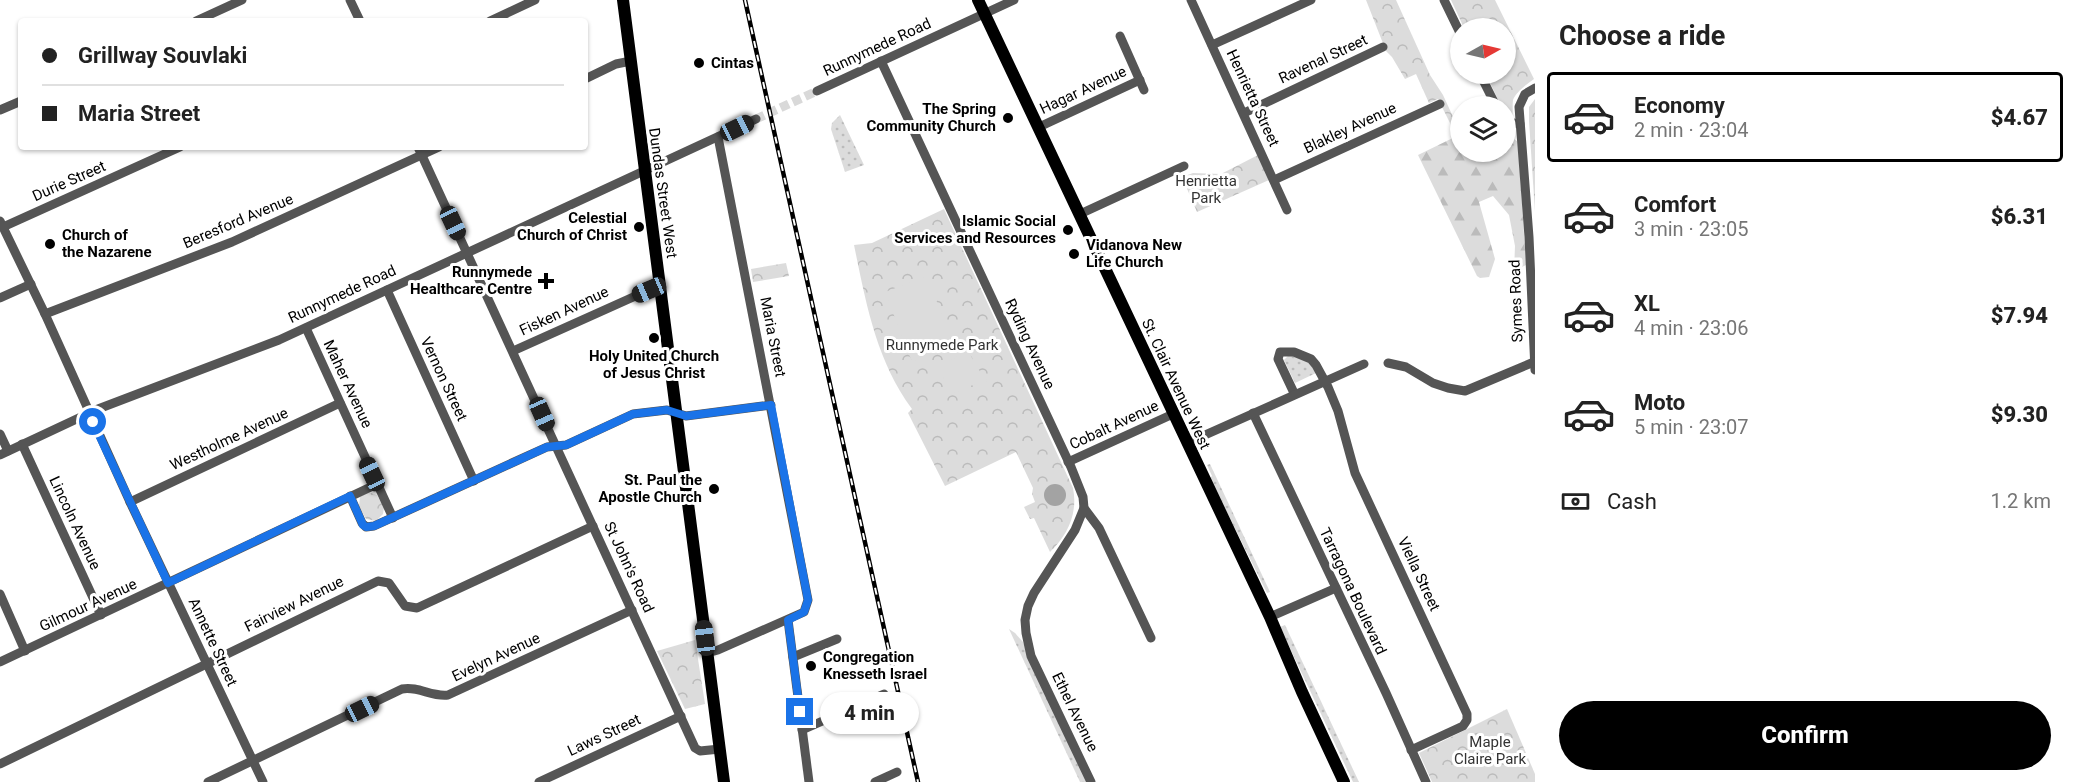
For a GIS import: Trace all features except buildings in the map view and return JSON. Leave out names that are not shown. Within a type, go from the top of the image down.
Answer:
[{"type":"main road","name":"Dundas Street West","points":[[623,0],[724,782]]},
{"type":"main road","name":"St. Clair Avenue West","points":[[978,0],[1270,617],[1344,782]]},
{"type":"street","points":[[203,18],[242,0]]},
{"type":"street","points":[[351,0],[359,18]]},
{"type":"street","points":[[496,18],[535,0]]},
{"type":"street","name":"Runnymede Road","points":[[817,91],[1014,0]]},
{"type":"street","name":"Henrietta Street","points":[[1191,0],[1287,210]]},
{"type":"street","points":[[1212,45],[1311,0]]},
{"type":"street","points":[[1444,0],[1453,18]]},
{"type":"street","name":"Hagar Avenue","points":[[1120,36],[1144,90]]},
{"type":"street","name":"Ravenal Street","points":[[1244,113],[1383,47]]},
{"type":"street","points":[[588,78],[616,64],[631,61]]},
{"type":"street","name":"Ryding Avenue","points":[[881,61],[1068,462],[1083,498],[1084,508],[1099,528],[1151,638]]},
{"type":"street","name":"Hagar Avenue","points":[[1039,127],[1140,80]]},
{"type":"street","name":"Symes Road","points":[[1388,363],[1406,367],[1440,386],[1465,391],[1534,366],[1529,237],[1520,124],[1521,102],[1525,94],[1535,88]]},
{"type":"street","points":[[0,110],[18,101]]},
{"type":"street","name":"Blakley Avenue","points":[[1274,180],[1440,104]]},
{"type":"street","name":"Runnymede Road","points":[[4,453],[89,413],[306,328],[756,119]]},
{"type":"street","points":[[1516,123],[1520,124]]},
{"type":"street","name":"Maria Street","points":[[718,137],[808,600],[804,612],[788,620]]},
{"type":"street","name":"Durie Street","points":[[1,224],[173,150]]},
{"type":"street","name":"St John's Road","points":[[420,151],[698,750],[720,749]]},
{"type":"street","name":"Beresford Avenue","points":[[45,314],[232,242],[420,151]]},
{"type":"street","points":[[1080,214],[1184,165]]},
{"type":"street","name":"Annette Street","points":[[1,224],[263,782]]},
{"type":"street","points":[[0,298],[31,284]]},
{"type":"street","name":"Fisken Avenue","points":[[513,351],[660,285]]},
{"type":"street","name":"Vernon Street","points":[[387,290],[474,481]]},
{"type":"street","name":"Maher Avenue","points":[[306,328],[393,518]]},
{"type":"street","name":"Viella Street","points":[[1294,393],[1278,359],[1280,352],[1294,352],[1311,359],[1324,380],[1338,411],[1355,473],[1467,714],[1466,722],[1462,726],[1411,750]]},
{"type":"street","points":[[1187,442],[1364,364]]},
{"type":"street","name":"Westholme Avenue","points":[[130,502],[340,403]]},
{"type":"street","points":[[350,496],[365,526],[374,526],[547,447],[566,445],[633,414],[667,410],[686,416],[771,405]]},
{"type":"street","name":"Tarragona Boulevard","points":[[1253,413],[1426,782]]},
{"type":"street","name":"Cobalt Avenue","points":[[1068,462],[1173,414]]},
{"type":"street","points":[[0,434],[4,453]]},
{"type":"street","name":"Lincoln Avenue","points":[[22,444],[101,615]]},
{"type":"street","name":"Gilmour Avenue","points":[[0,662],[377,484]]},
{"type":"street","name":"Ethel Avenue","points":[[1084,508],[1075,530],[1034,593],[1025,620],[1031,656],[1091,782]]},
{"type":"street","name":"Fairview Avenue","points":[[0,764],[378,581],[389,582],[405,606],[417,608],[594,526]]},
{"type":"street","points":[[1270,617],[1336,588]]},
{"type":"street","points":[[0,594],[25,651]]},
{"type":"street","name":"Evelyn Avenue","points":[[208,782],[402,689],[411,688],[438,696],[448,695],[632,610]]},
{"type":"street","points":[[707,653],[788,620],[809,782]]},
{"type":"street","points":[[793,657],[837,639]]},
{"type":"street","points":[[802,730],[884,694]]},
{"type":"street","name":"Laws Street","points":[[539,782],[681,716]]},
{"type":"street","points":[[875,782],[897,772]]},
{"type":"green space","points":[[1366,0],[1396,0],[1430,75],[1450,110],[1450,123],[1438,99],[1429,103],[1416,74],[1405,79],[1386,51]]},
{"type":"green space","points":[[1451,0],[1495,0],[1504,18],[1459,18]]},
{"type":"green space","points":[[1516,43],[1534,79],[1515,96],[1496,96],[1491,84],[1516,84]]},
{"type":"green space","points":[[878,46],[881,49],[878,53],[826,75],[824,67],[845,58],[870,53],[871,48]]},
{"type":"green space","points":[[1535,99],[1535,212],[1529,107]]},
{"type":"green space","points":[[840,115],[864,165],[845,172],[831,129],[832,123]]},
{"type":"green space","points":[[1450,139],[1450,162],[1516,162],[1516,140],[1518,142],[1526,265],[1514,271],[1515,246],[1509,215],[1493,196],[1479,202],[1495,259],[1489,277],[1477,276],[1418,155]]},
{"type":"green space","name":"Henrietta Park","points":[[1258,155],[1269,180],[1197,212],[1182,177],[1193,173],[1221,174]]},
{"type":"green space","name":"Runnymede Park","points":[[944,209],[1073,488],[1073,515],[1067,531],[1050,552],[1034,518],[1030,519],[1024,507],[1035,502],[1032,494],[1033,488],[1016,452],[945,486],[908,413],[912,409],[889,371],[874,330],[854,245],[872,243]]},
{"type":"green space","points":[[786,263],[789,276],[753,282],[751,269]]},
{"type":"green space","points":[[927,276],[954,346],[912,362],[885,292]]},
{"type":"green space","points":[[968,351],[982,375],[987,379],[986,382],[980,382],[949,395],[944,379],[945,367],[953,359]]},
{"type":"green space","points":[[1289,355],[1308,361],[1316,373],[1295,383],[1284,360]]},
{"type":"green space","points":[[1210,464],[1270,592],[1267,593],[1210,478],[1212,476],[1207,465]]},
{"type":"green space","points":[[368,492],[377,495],[384,507],[383,514],[376,521],[366,519],[359,506],[360,497]]},
{"type":"green space","points":[[1285,625],[1359,782],[1353,782],[1280,627]]},
{"type":"green space","points":[[1009,629],[1023,642],[1087,782],[1080,782]]},
{"type":"green space","points":[[695,640],[705,704],[685,709],[657,651]]},
{"type":"green space","name":"Maple Claire Park","points":[[1507,709],[1535,774],[1535,782],[1432,782],[1419,753]]},
{"type":"shaded area","points":[[1055,484],[1063,487],[1066,495],[1063,503],[1055,506],[1047,503],[1044,495],[1047,487]]},
{"type":"tunnel","points":[[756,119],[817,91]]},
{"type":"railway","points":[[745,0],[918,782]]},
{"type":"place","name":"Cintas","points":[[699,63]]},
{"type":"place","name":"The Spring Community Church","points":[[1008,118]]},
{"type":"place","name":"Celestial Church of Christ","points":[[639,227]]},
{"type":"place","name":"Islamic Social Services and Resources","points":[[1068,230]]},
{"type":"place","name":"Church of the Nazarene","points":[[50,244]]},
{"type":"place","name":"Vidanova New Life Church","points":[[1074,254]]},
{"type":"place","name":"Runnymede Healthcare Centre","points":[[546,281]]},
{"type":"place","name":"Holy United Church of Jesus Christ","points":[[654,338]]},
{"type":"place","name":"St. Paul the Apostle Church","points":[[714,489]]},
{"type":"place","name":"Congregation Knesseth Israel","points":[[811,666]]},
{"type":"route","points":[[93,422],[168,583],[350,496],[363,525],[374,526],[547,447],[566,445],[633,414],[667,410],[686,416],[771,405],[808,600],[804,612],[788,620],[800,712]]}]
